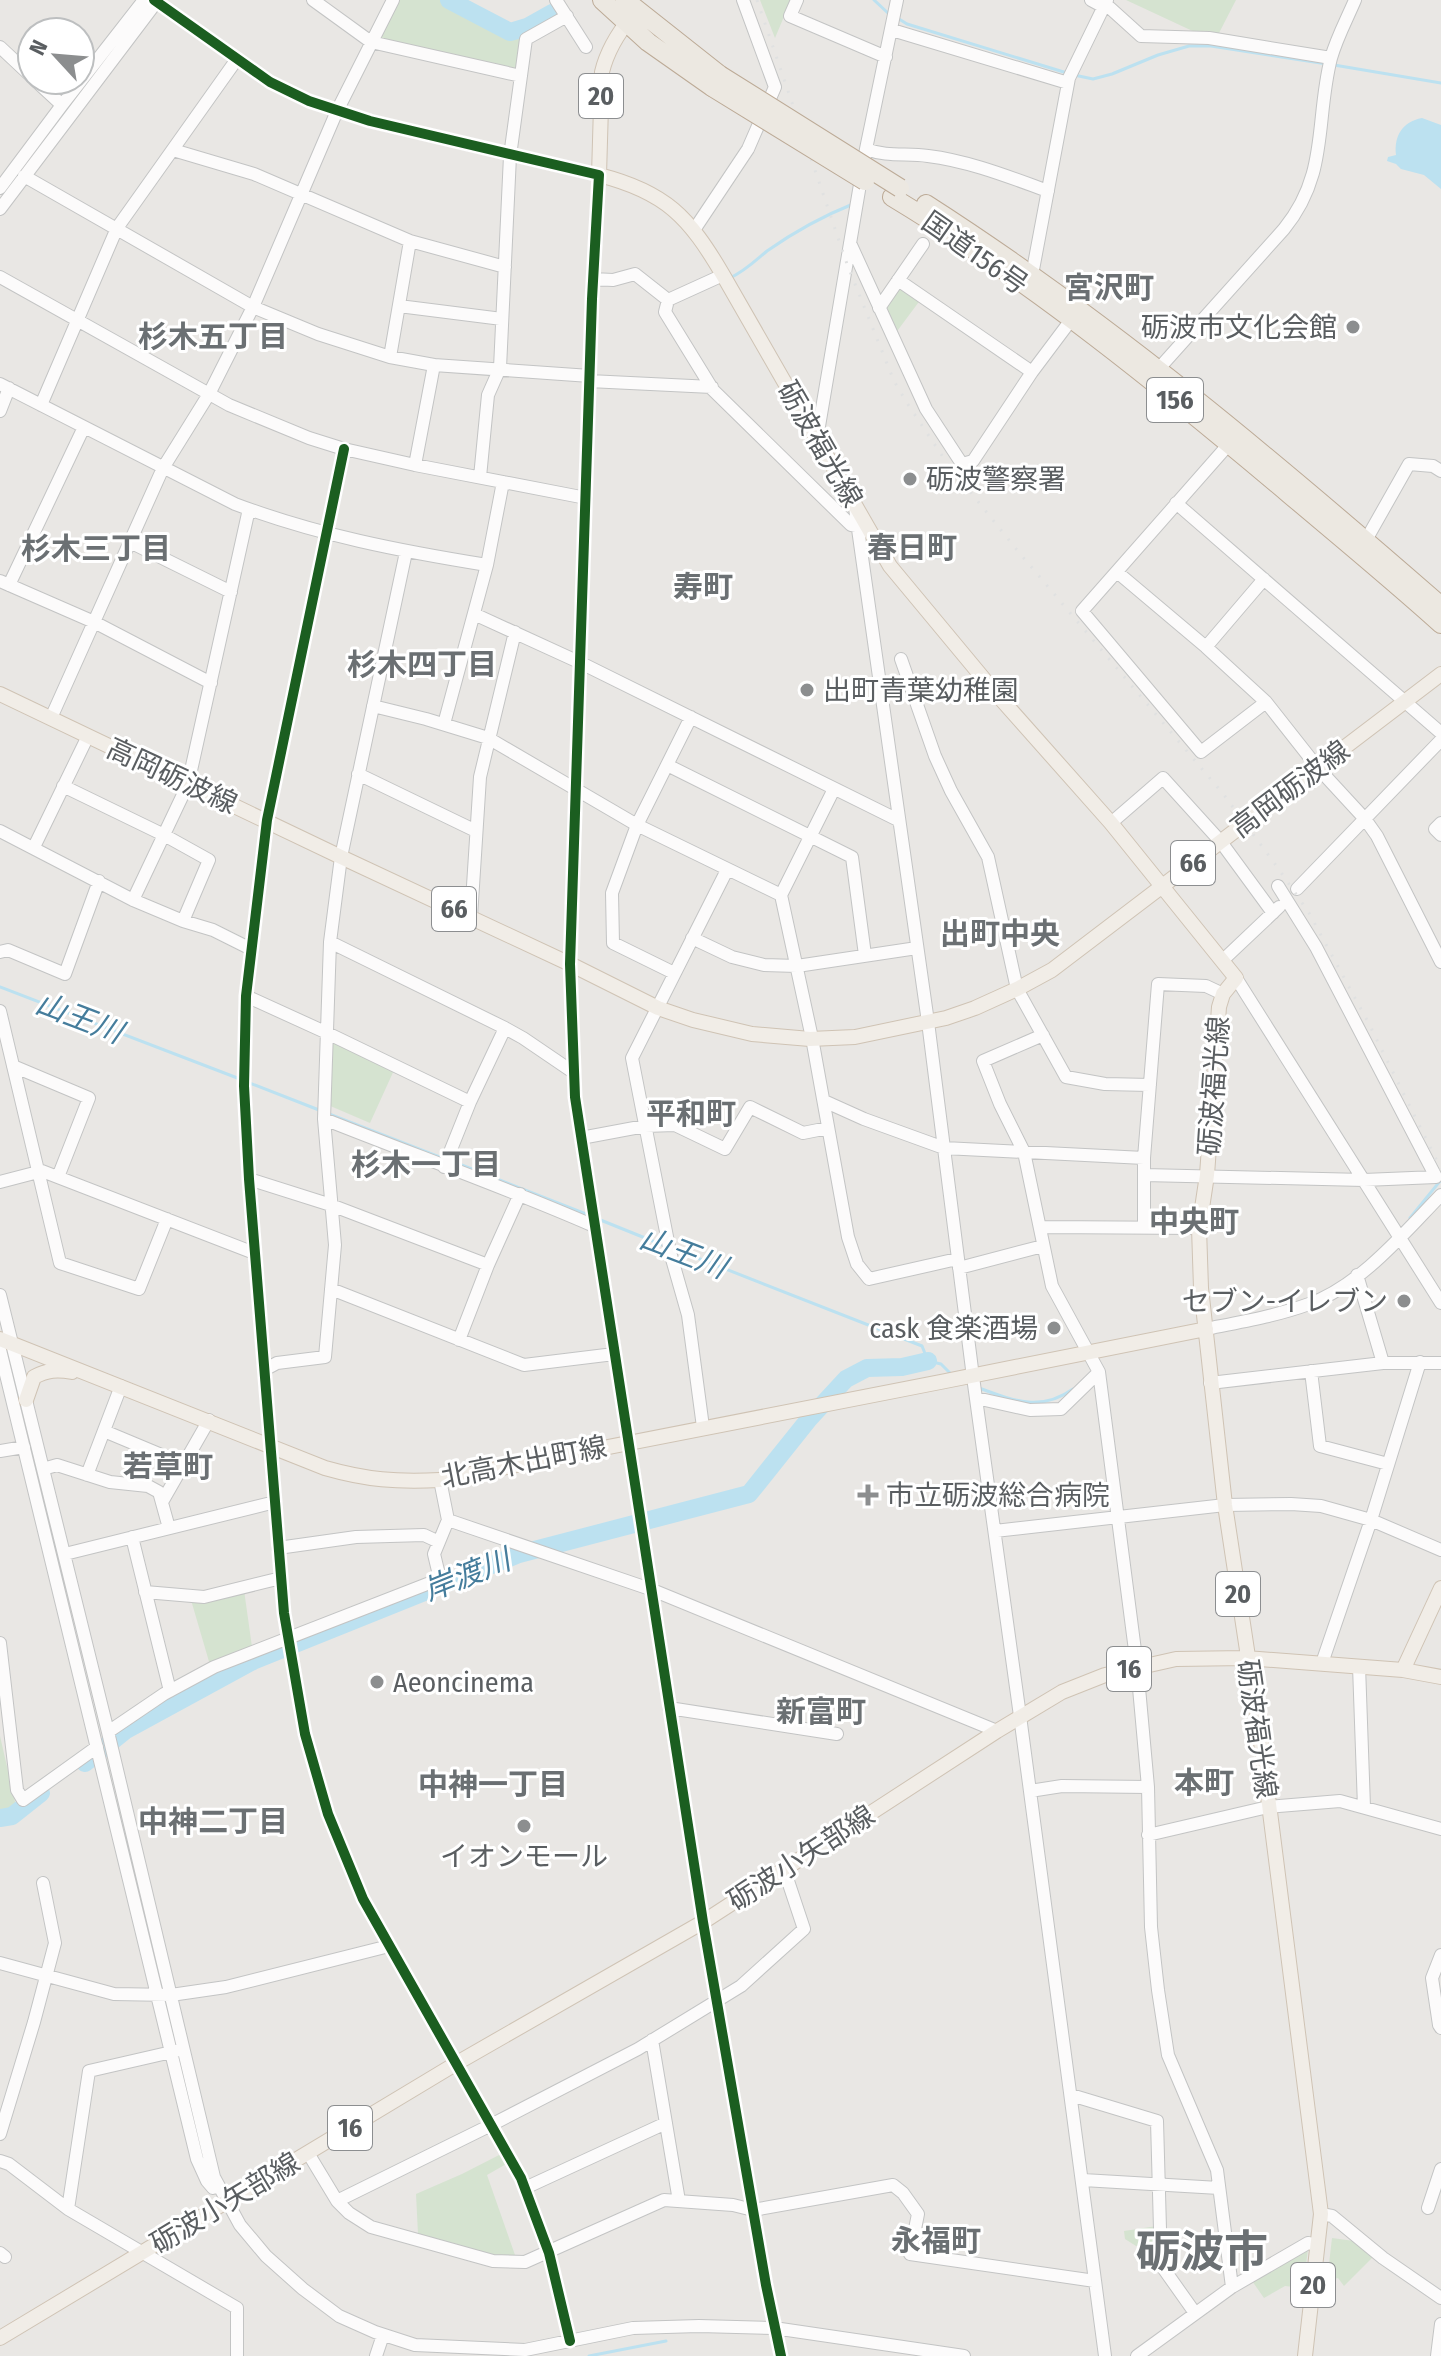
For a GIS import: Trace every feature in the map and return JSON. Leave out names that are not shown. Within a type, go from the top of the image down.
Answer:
[{"type":"highway","name":"国道156号","points":[[602,0],[630,11],[716,81],[1032,275],[1366,540],[1441,606]]},
{"type":"highway","name":"国道156号","points":[[896,192],[983,258],[1154,374],[1229,444],[1441,624]]},
{"type":"main road","name":"20","points":[[599,175],[602,72],[605,58],[630,11]]},
{"type":"main road","name":"砺波福光線","points":[[599,175],[651,193],[675,210],[694,230],[890,566],[993,690],[1111,823],[1236,978],[1223,994],[1219,1007],[1207,1175],[1199,1228],[1201,1288],[1225,1505],[1262,1749],[1321,2214],[1305,2356]]},
{"type":"main road","name":"高岡砺波線","points":[[0,694],[658,1008],[752,1034],[812,1038],[855,1037],[928,1022],[975,1008],[1052,970],[1441,674]]},
{"type":"main road","name":"北高木出町線","points":[[4,1344],[104,1379],[325,1468],[358,1478],[396,1482],[440,1480],[1206,1329]]},
{"type":"main road","points":[[26,1400],[34,1377],[44,1371],[60,1369],[104,1379]]},
{"type":"main road","points":[[1403,1670],[1441,1588]]},
{"type":"main road","name":"砺波小矢部線","points":[[0,2338],[457,2063],[703,1922],[1020,1716],[1062,1692],[1105,1675],[1176,1659],[1246,1658],[1322,1663],[1403,1670],[1441,1677]]},
{"type":"street","points":[[153,0],[270,82],[309,101],[510,156],[599,175],[570,964],[573,1072],[594,1226],[703,1922],[781,2356]]},
{"type":"street","points":[[0,188],[62,105],[153,0]]},
{"type":"street","points":[[0,209],[153,0]]},
{"type":"street","points":[[313,0],[371,42],[521,76]]},
{"type":"street","points":[[51,718],[163,468],[209,394],[253,307],[337,111],[393,0]]},
{"type":"street","points":[[556,0],[586,47]]},
{"type":"street","points":[[694,230],[748,149],[775,87],[743,0]]},
{"type":"street","points":[[797,0],[790,16],[886,57]]},
{"type":"street","points":[[817,438],[866,149],[897,0]]},
{"type":"street","points":[[1091,0],[1105,4],[1141,36],[1209,38],[1331,58]]},
{"type":"street","points":[[1154,374],[1284,229],[1302,204],[1316,166],[1331,58],[1355,0]]},
{"type":"street","points":[[1032,275],[1068,83],[1105,4]]},
{"type":"street","points":[[480,477],[488,395],[500,368],[510,156],[526,39],[567,16]]},
{"type":"street","points":[[892,30],[1068,83]]},
{"type":"street","points":[[0,47],[16,62]]},
{"type":"street","points":[[41,405],[117,228],[237,59]]},
{"type":"street","points":[[53,96],[62,105]]},
{"type":"street","points":[[866,149],[882,155],[928,156],[967,164],[1048,191]]},
{"type":"street","points":[[173,150],[254,174],[410,241],[505,267]]},
{"type":"street","points":[[24,176],[253,307],[318,334],[390,357],[434,365],[712,387]]},
{"type":"street","points":[[390,357],[410,241]]},
{"type":"street","points":[[850,243],[926,409],[962,464],[973,461],[1071,320]]},
{"type":"street","points":[[879,308],[923,244]]},
{"type":"street","points":[[593,279],[613,280],[635,274],[668,300]]},
{"type":"street","points":[[668,300],[723,275]]},
{"type":"street","points":[[0,277],[209,394],[270,424],[344,449],[586,498]]},
{"type":"street","points":[[898,280],[1032,372]]},
{"type":"street","points":[[668,300],[665,312],[712,387],[851,525],[858,526]]},
{"type":"street","points":[[399,306],[502,319]]},
{"type":"street","points":[[415,465],[434,365]]},
{"type":"street","points":[[0,411],[5,386],[249,509],[325,534],[406,552],[487,565]]},
{"type":"street","points":[[84,427],[4,583],[94,622],[211,683]]},
{"type":"street","points":[[1229,444],[1082,611],[1201,752],[1266,702]]},
{"type":"street","points":[[344,449],[267,820],[246,996],[244,1086],[249,1179],[287,1639],[305,1734],[328,1814],[363,1899],[525,2188],[549,2253],[570,2341]]},
{"type":"street","points":[[1366,540],[1409,464],[1433,466],[1441,471]]},
{"type":"street","points":[[444,724],[487,565],[503,482]]},
{"type":"street","points":[[1176,503],[1441,733]]},
{"type":"street","points":[[855,507],[928,1022],[1105,2356]]},
{"type":"street","points":[[133,900],[188,784],[249,509]]},
{"type":"street","points":[[130,542],[231,592]]},
{"type":"street","points":[[264,1370],[277,1363],[325,1357],[335,1245],[324,1119],[330,942],[341,857],[406,552]]},
{"type":"street","points":[[1117,572],[1266,702],[1318,768],[1365,819],[1377,836],[1441,962]]},
{"type":"street","points":[[1206,647],[1264,579]]},
{"type":"street","points":[[474,614],[581,663],[898,820]]},
{"type":"street","points":[[471,917],[480,777],[515,632]]},
{"type":"street","points":[[901,659],[935,756],[988,857],[1017,989],[1066,1077],[1105,1084],[1150,1085]]},
{"type":"street","points":[[373,706],[488,738],[637,825],[781,895]]},
{"type":"street","points":[[674,973],[613,943],[612,893],[637,825],[691,717]]},
{"type":"street","points":[[34,847],[88,736]]},
{"type":"street","points":[[1297,889],[1441,740]]},
{"type":"street","points":[[667,765],[852,857],[865,955]]},
{"type":"street","points":[[358,774],[476,831]]},
{"type":"street","points":[[1111,823],[1163,778],[1221,842],[1273,913]]},
{"type":"street","points":[[63,786],[209,860],[183,921]]},
{"type":"street","points":[[834,789],[781,895],[812,1038],[848,1237],[857,1264],[869,1279],[1043,1246]]},
{"type":"street","points":[[1441,823],[1435,829],[1441,835]]},
{"type":"street","points":[[0,831],[133,900],[213,930],[251,949]]},
{"type":"street","points":[[703,1427],[688,1315],[670,1252],[632,1058],[727,870]]},
{"type":"street","points":[[0,952],[8,950],[65,974],[99,881]]},
{"type":"street","points":[[1144,1175],[1364,1180],[1436,1177],[1322,960],[1278,886]]},
{"type":"street","points":[[1223,960],[1286,899]]},
{"type":"street","points":[[692,938],[732,957],[764,965],[797,966],[917,948]]},
{"type":"street","points":[[330,942],[505,1028],[573,1072]]},
{"type":"street","points":[[1236,978],[1441,1303]]},
{"type":"street","points":[[1144,1227],[1144,1158],[1158,984],[1206,986],[1223,994]]},
{"type":"street","points":[[246,996],[470,1102]]},
{"type":"street","points":[[0,1011],[60,1263],[139,1289],[167,1219]]},
{"type":"street","points":[[444,1167],[505,1028]]},
{"type":"street","points":[[1043,1035],[983,1061],[1024,1152],[1052,1286],[1099,1372],[1137,1666],[1148,1787],[1151,1927],[1168,2055],[1217,2170],[1232,2287]]},
{"type":"street","points":[[13,1066],[89,1098],[58,1177]]},
{"type":"street","points":[[824,1101],[944,1148],[1144,1158]]},
{"type":"street","points":[[581,1138],[645,1126],[675,1125],[725,1149],[750,1107],[803,1133],[828,1128]]},
{"type":"street","points":[[324,1119],[520,1194],[594,1226]]},
{"type":"street","points":[[0,1182],[39,1172],[58,1177],[254,1253]]},
{"type":"street","points":[[249,1179],[331,1205],[488,1265]]},
{"type":"street","points":[[459,1340],[520,1194]]},
{"type":"street","points":[[1206,1329],[1311,1304],[1336,1291],[1401,1238],[1441,1195]]},
{"type":"street","points":[[1040,1227],[1199,1228]]},
{"type":"street","points":[[1357,1275],[1383,1363]]},
{"type":"street","points":[[331,1289],[524,1365],[614,1354]]},
{"type":"street","points":[[0,1295],[4,1344],[24,1447],[197,2159],[207,2181],[226,2202]]},
{"type":"street","points":[[4,1344],[26,1400],[65,1554],[214,2177],[240,2225],[266,2256],[339,2316],[415,2345],[525,2350],[633,2328],[699,2326],[774,2328],[964,2356]]},
{"type":"street","points":[[1322,1663],[1420,1362]]},
{"type":"street","points":[[1210,1383],[1383,1363],[1441,1363]]},
{"type":"street","points":[[1311,1371],[1320,1446],[1388,1464]]},
{"type":"street","points":[[976,1398],[1030,1410],[1061,1409],[1099,1372]]},
{"type":"street","points":[[87,1475],[121,1386]]},
{"type":"street","points":[[162,1502],[209,1420]]},
{"type":"street","points":[[104,1431],[183,1464]]},
{"type":"street","points":[[0,1451],[24,1447]]},
{"type":"street","points":[[43,1469],[57,1465],[110,1482],[148,1486],[159,1492],[169,1528]]},
{"type":"street","points":[[108,1732],[170,1691],[214,1667],[440,1579],[434,1554],[448,1520],[440,1480]]},
{"type":"street","points":[[65,1554],[275,1502]]},
{"type":"street","points":[[995,1531],[1225,1505],[1291,1504],[1314,1505],[1371,1520],[1441,1550]]},
{"type":"street","points":[[448,1520],[650,1589],[997,1731]]},
{"type":"street","points":[[278,1548],[356,1537],[424,1535],[439,1542]]},
{"type":"street","points":[[132,1537],[170,1691]]},
{"type":"street","points":[[145,1592],[204,1597],[281,1578]]},
{"type":"street","points":[[0,1643],[17,1790],[23,1800],[97,1747]]},
{"type":"street","points":[[1359,1666],[1364,1807]]},
{"type":"street","points":[[669,1708],[837,1734]]},
{"type":"street","points":[[1030,1791],[1062,1786],[1148,1787]]},
{"type":"street","points":[[1148,1835],[1268,1807],[1340,1801],[1441,1829]]},
{"type":"street","points":[[337,2201],[491,2125],[652,2040],[741,1986],[804,1929],[784,1869]]},
{"type":"street","points":[[0,2134],[55,1943],[43,1883]]},
{"type":"street","points":[[0,1963],[114,1994],[171,1995],[226,1987],[389,1946]]},
{"type":"street","points":[[1441,1955],[1432,1978],[1441,2028]]},
{"type":"street","points":[[652,2040],[679,2201]]},
{"type":"street","points":[[68,2209],[89,2071],[185,2049]]},
{"type":"street","points":[[1071,2095],[1157,2121],[1161,2265],[1195,2313]]},
{"type":"street","points":[[525,2188],[666,2123]]},
{"type":"street","points":[[308,2153],[337,2201],[371,2227],[493,2261],[525,2262],[664,2200],[733,2205],[753,2210],[893,2185],[918,2214],[910,2254],[1095,2281]]},
{"type":"street","points":[[0,2177],[2,2162],[68,2209],[237,2308],[237,2356]]},
{"type":"street","points":[[1428,2208],[1441,2169]]},
{"type":"street","points":[[1083,2180],[1219,2188]]},
{"type":"street","points":[[1321,2214],[1332,2216],[1383,2258],[1441,2298]]},
{"type":"street","points":[[1137,2356],[1232,2287],[1308,2243],[1318,2245]]},
{"type":"street","points":[[1437,2356],[1441,2324]]},
{"type":"street","points":[[376,2356],[383,2335]]},
{"type":"green space","points":[[397,0],[461,0],[506,23],[521,25],[516,70],[375,40]]},
{"type":"green space","points":[[760,0],[791,0],[775,38]]},
{"type":"green space","points":[[1126,0],[1236,0],[1219,33],[1199,34]]},
{"type":"green space","points":[[899,287],[921,299],[895,334],[883,310]]},
{"type":"green space","points":[[329,1036],[395,1068],[370,1123],[328,1105]]},
{"type":"green space","points":[[244,1590],[252,1647],[210,1665],[191,1600]]},
{"type":"green space","points":[[0,1736],[16,1806],[0,1811]]},
{"type":"green space","points":[[503,2153],[508,2163],[487,2175],[515,2255],[491,2255],[418,2234],[416,2194]]},
{"type":"green space","points":[[1157,2226],[1158,2243],[1136,2246],[1125,2239],[1124,2231]]},
{"type":"green space","points":[[1332,2238],[1354,2241],[1374,2256],[1344,2286],[1338,2278],[1327,2281]]},
{"type":"green space","points":[[1308,2249],[1303,2288],[1285,2286],[1264,2298],[1250,2278]]},
{"type":"water","points":[[1422,118],[1441,125],[1441,189],[1424,175],[1401,169],[1387,161],[1388,157],[1396,155],[1396,142],[1404,126]]},
{"type":"waterway","points":[[449,0],[510,32],[527,27],[552,13]]},
{"type":"waterway","points":[[874,0],[889,14]]},
{"type":"waterway","points":[[899,19],[1067,73]]},
{"type":"waterway","points":[[1074,75],[1093,79],[1189,46],[1211,46],[1327,64]]},
{"type":"waterway","points":[[1334,65],[1441,83]]},
{"type":"waterway","points":[[730,278],[798,231],[853,204]]},
{"type":"waterway","name":"山王川","points":[[0,987],[240,1079]]},
{"type":"waterway","name":"山王川","points":[[247,1082],[319,1110]]},
{"type":"waterway","name":"山王川","points":[[329,1114],[442,1158]]},
{"type":"waterway","name":"山王川","points":[[449,1160],[591,1216]]},
{"type":"waterway","points":[[1410,1218],[1441,1180]]},
{"type":"waterway","name":"山王川","points":[[598,1219],[665,1246]]},
{"type":"waterway","name":"山王川","points":[[672,1248],[922,1346],[928,1361],[941,1364],[951,1374]]},
{"type":"waterway","name":"岸渡川","points":[[85,1763],[126,1730],[253,1661],[519,1554],[749,1494],[809,1419],[846,1379],[867,1368],[902,1367],[928,1361]]},
{"type":"waterway","name":"山王川","points":[[979,1388],[1027,1402],[1050,1400],[1073,1389]]},
{"type":"waterway","name":"岸渡川","points":[[0,1818],[12,1816],[41,1793]]},
{"type":"waterway","points":[[589,2356],[666,2341]]},
{"type":"railway","points":[[757,0],[847,264],[894,381],[947,463],[1224,795],[1278,868],[1309,913],[1368,1022],[1441,1169]]},
{"type":"cycle path","points":[[154,0],[270,82],[309,101],[370,121],[599,175],[592,299],[570,964],[575,1097],[703,1922],[781,2356]]},
{"type":"cycle path","points":[[344,449],[267,820],[246,996],[244,1086],[249,1179],[284,1613],[305,1734],[328,1814],[363,1899],[521,2178],[549,2253],[570,2341]]},
{"type":"place","name":"砺波市文化会館","points":[[1353,327]]},
{"type":"place","name":"砺波警察署","points":[[910,479]]},
{"type":"place","name":"出町青葉幼稚園","points":[[807,690]]},
{"type":"place","name":"セブン-イレブン","points":[[1404,1301]]},
{"type":"place","name":"cask 食楽酒場","points":[[1054,1328]]},
{"type":"place","name":"市立砺波総合病院","points":[[868,1495]]},
{"type":"place","name":"Aeoncinema","points":[[377,1682]]},
{"type":"place","name":"イオンモール","points":[[524,1826]]},
{"type":"district","name":"宮沢町","points":[[1109,288]]},
{"type":"district","name":"杉木五丁目","points":[[213,337]]},
{"type":"district","name":"春日町","points":[[912,548]]},
{"type":"district","name":"杉木三丁目","points":[[96,549]]},
{"type":"district","name":"寿町","points":[[703,587]]},
{"type":"district","name":"杉木四丁目","points":[[422,665]]},
{"type":"district","name":"出町中央","points":[[1000,934]]},
{"type":"district","name":"平和町","points":[[691,1114]]},
{"type":"district","name":"杉木一丁目","points":[[426,1165]]},
{"type":"district","name":"中央町","points":[[1194,1222]]},
{"type":"district","name":"若草町","points":[[168,1467]]},
{"type":"district","name":"新富町","points":[[821,1712]]},
{"type":"district","name":"本町","points":[[1204,1783]]},
{"type":"district","name":"中神一丁目","points":[[493,1785]]},
{"type":"district","name":"中神二丁目","points":[[213,1822]]},
{"type":"district","name":"永福町","points":[[936,2241]]},
{"type":"district","name":"砺波市","points":[[1202,2252]]}]
